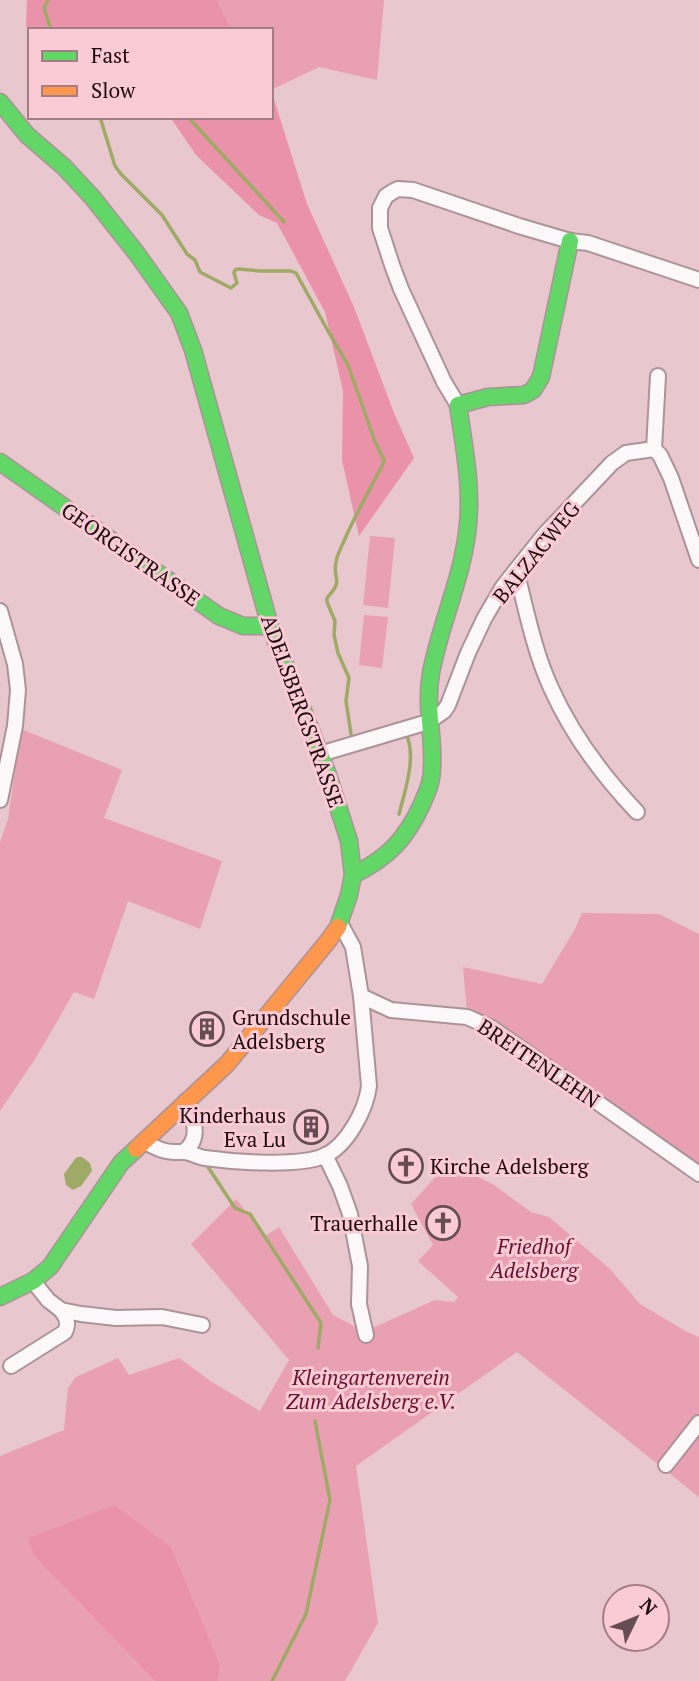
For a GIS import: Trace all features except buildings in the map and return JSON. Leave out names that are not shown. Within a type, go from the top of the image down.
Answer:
[{"type":"street","name":"ADELSBERGSTRASSE","points":[[0,102],[27,135],[64,167],[92,197],[179,313],[193,350],[270,626],[337,800],[349,841],[353,875],[340,923],[328,942],[227,1065],[121,1163],[50,1267],[33,1281],[0,1297]]},
{"type":"street","points":[[353,875],[373,866],[399,844],[415,821],[432,776],[429,693],[434,660],[450,607],[468,518],[467,475],[458,405],[444,382],[392,265],[380,228],[379,216],[384,200],[394,191],[413,190],[519,226],[570,241],[589,243],[699,280]]},
{"type":"street","points":[[458,405],[473,400],[525,394],[538,384],[570,241]]},
{"type":"street","points":[[658,376],[654,449],[660,455],[671,478],[699,560]]},
{"type":"street","name":"BALZACWEG","points":[[428,722],[448,705],[484,619],[502,588],[544,535],[612,463],[626,453],[654,449]]},
{"type":"street","name":"GEORGISTRASSE","points":[[0,462],[219,616],[249,629],[270,626]]},
{"type":"street","points":[[516,570],[540,660],[563,713],[594,761],[637,811]]},
{"type":"street","points":[[0,611],[15,664],[18,690],[15,726],[2,774],[0,800]]},
{"type":"street","points":[[320,754],[428,722]]},
{"type":"street","points":[[144,1141],[167,1152],[267,1163],[310,1160],[337,1147],[359,1117],[368,1095],[369,1075],[353,947],[340,923]]},
{"type":"street","name":"BREITENLEHN","points":[[361,996],[391,1010],[467,1017],[492,1028],[699,1174]]},
{"type":"street","points":[[183,1152],[191,1146],[195,1133],[187,1101]]},
{"type":"street","points":[[325,1155],[350,1214],[360,1266],[359,1304],[366,1335]]},
{"type":"street","points":[[10,1366],[65,1332],[68,1322],[61,1310],[48,1300],[33,1281]]},
{"type":"street","points":[[61,1310],[116,1318],[162,1317],[202,1325]]},
{"type":"street","points":[[666,1465],[699,1423]]},
{"type":"green space","points":[[217,0],[384,0],[377,80],[319,67],[273,89],[273,28],[231,28]]},
{"type":"green space","points":[[370,536],[395,538],[388,608],[363,605]]},
{"type":"green space","points":[[364,615],[388,617],[382,668],[359,665]]},
{"type":"green space","points":[[21,729],[122,770],[104,818],[222,861],[200,929],[128,901],[94,999],[74,992],[37,1056],[0,1111],[0,842],[8,819]]},
{"type":"green space","points":[[582,913],[659,914],[699,934],[699,1166],[677,1148],[494,1025],[467,1013],[463,967],[542,984]]},
{"type":"green space","points":[[449,1162],[494,1185],[531,1212],[549,1217],[610,1269],[640,1304],[699,1337],[699,1497],[517,1352],[356,1466],[378,1623],[345,1681],[218,1681],[220,1665],[114,1505],[29,1538],[34,1556],[155,1681],[0,1681],[0,1456],[64,1430],[68,1388],[76,1377],[118,1358],[129,1375],[179,1358],[260,1411],[289,1360],[191,1244],[236,1199],[265,1236],[279,1227],[333,1315],[356,1327],[359,1334],[435,1300],[454,1302],[458,1297],[418,1261],[433,1245],[411,1204]]},
{"type":"shaded area","points":[[27,0],[217,0],[231,28],[28,28]]},
{"type":"shaded area","points":[[273,96],[307,204],[354,307],[414,458],[359,536],[342,460],[343,391],[325,312],[277,223],[259,215],[196,155],[171,119],[273,119]]},
{"type":"shaded area","points":[[78,1157],[90,1163],[92,1171],[81,1186],[73,1190],[66,1185],[64,1174]]},
{"type":"shaded area","points":[[114,1505],[171,1547],[220,1665],[218,1681],[155,1681],[34,1556],[28,1538]]},
{"type":"waterway","points":[[48,0],[44,8],[50,28]]},
{"type":"waterway","points":[[101,119],[115,166],[162,215],[187,254],[195,260],[200,272],[231,288],[237,283],[234,273],[238,269],[296,273],[348,365],[384,460],[339,552],[335,568],[337,583],[327,598],[335,621],[334,635],[338,653],[349,678],[346,701],[351,734]]},
{"type":"waterway","points":[[190,119],[284,222]]},
{"type":"waterway","points":[[399,814],[410,763],[406,734]]},
{"type":"waterway","points":[[206,1164],[235,1208],[250,1214],[321,1323],[318,1348]]},
{"type":"waterway","points":[[272,1681],[306,1614],[330,1500],[315,1421]]},
{"type":"traffic: fast","points":[[0,102],[27,135],[64,167],[92,197],[179,313],[193,350],[270,626],[327,772],[349,841],[353,875],[338,927]]},
{"type":"traffic: fast","points":[[353,875],[376,862],[395,846],[409,827],[429,787],[432,757],[429,698],[431,673],[460,568],[469,517],[467,469],[458,405],[488,397],[524,395],[533,390],[541,377],[570,241]]},
{"type":"traffic: fast","points":[[0,462],[219,616],[243,626],[270,626]]},
{"type":"traffic: fast","points":[[0,1297],[33,1281],[50,1267],[121,1163],[136,1149]]},
{"type":"traffic: slow","points":[[136,1149],[227,1064],[338,927]]},
{"type":"place","name":"Grundschule Adelsberg","points":[[207,1029]]},
{"type":"place","name":"Kinderhaus Eva Lu","points":[[311,1127]]},
{"type":"place","name":"Kirche Adelsberg","points":[[406,1166]]},
{"type":"place","name":"Trauerhalle","points":[[443,1223]]},
{"type":"park label","name":"Friedhof Adelsberg","points":[[534,1258]]},
{"type":"park label","name":"Kleingartenverein Zum Adelsberg e.V.","points":[[371,1389]]}]
